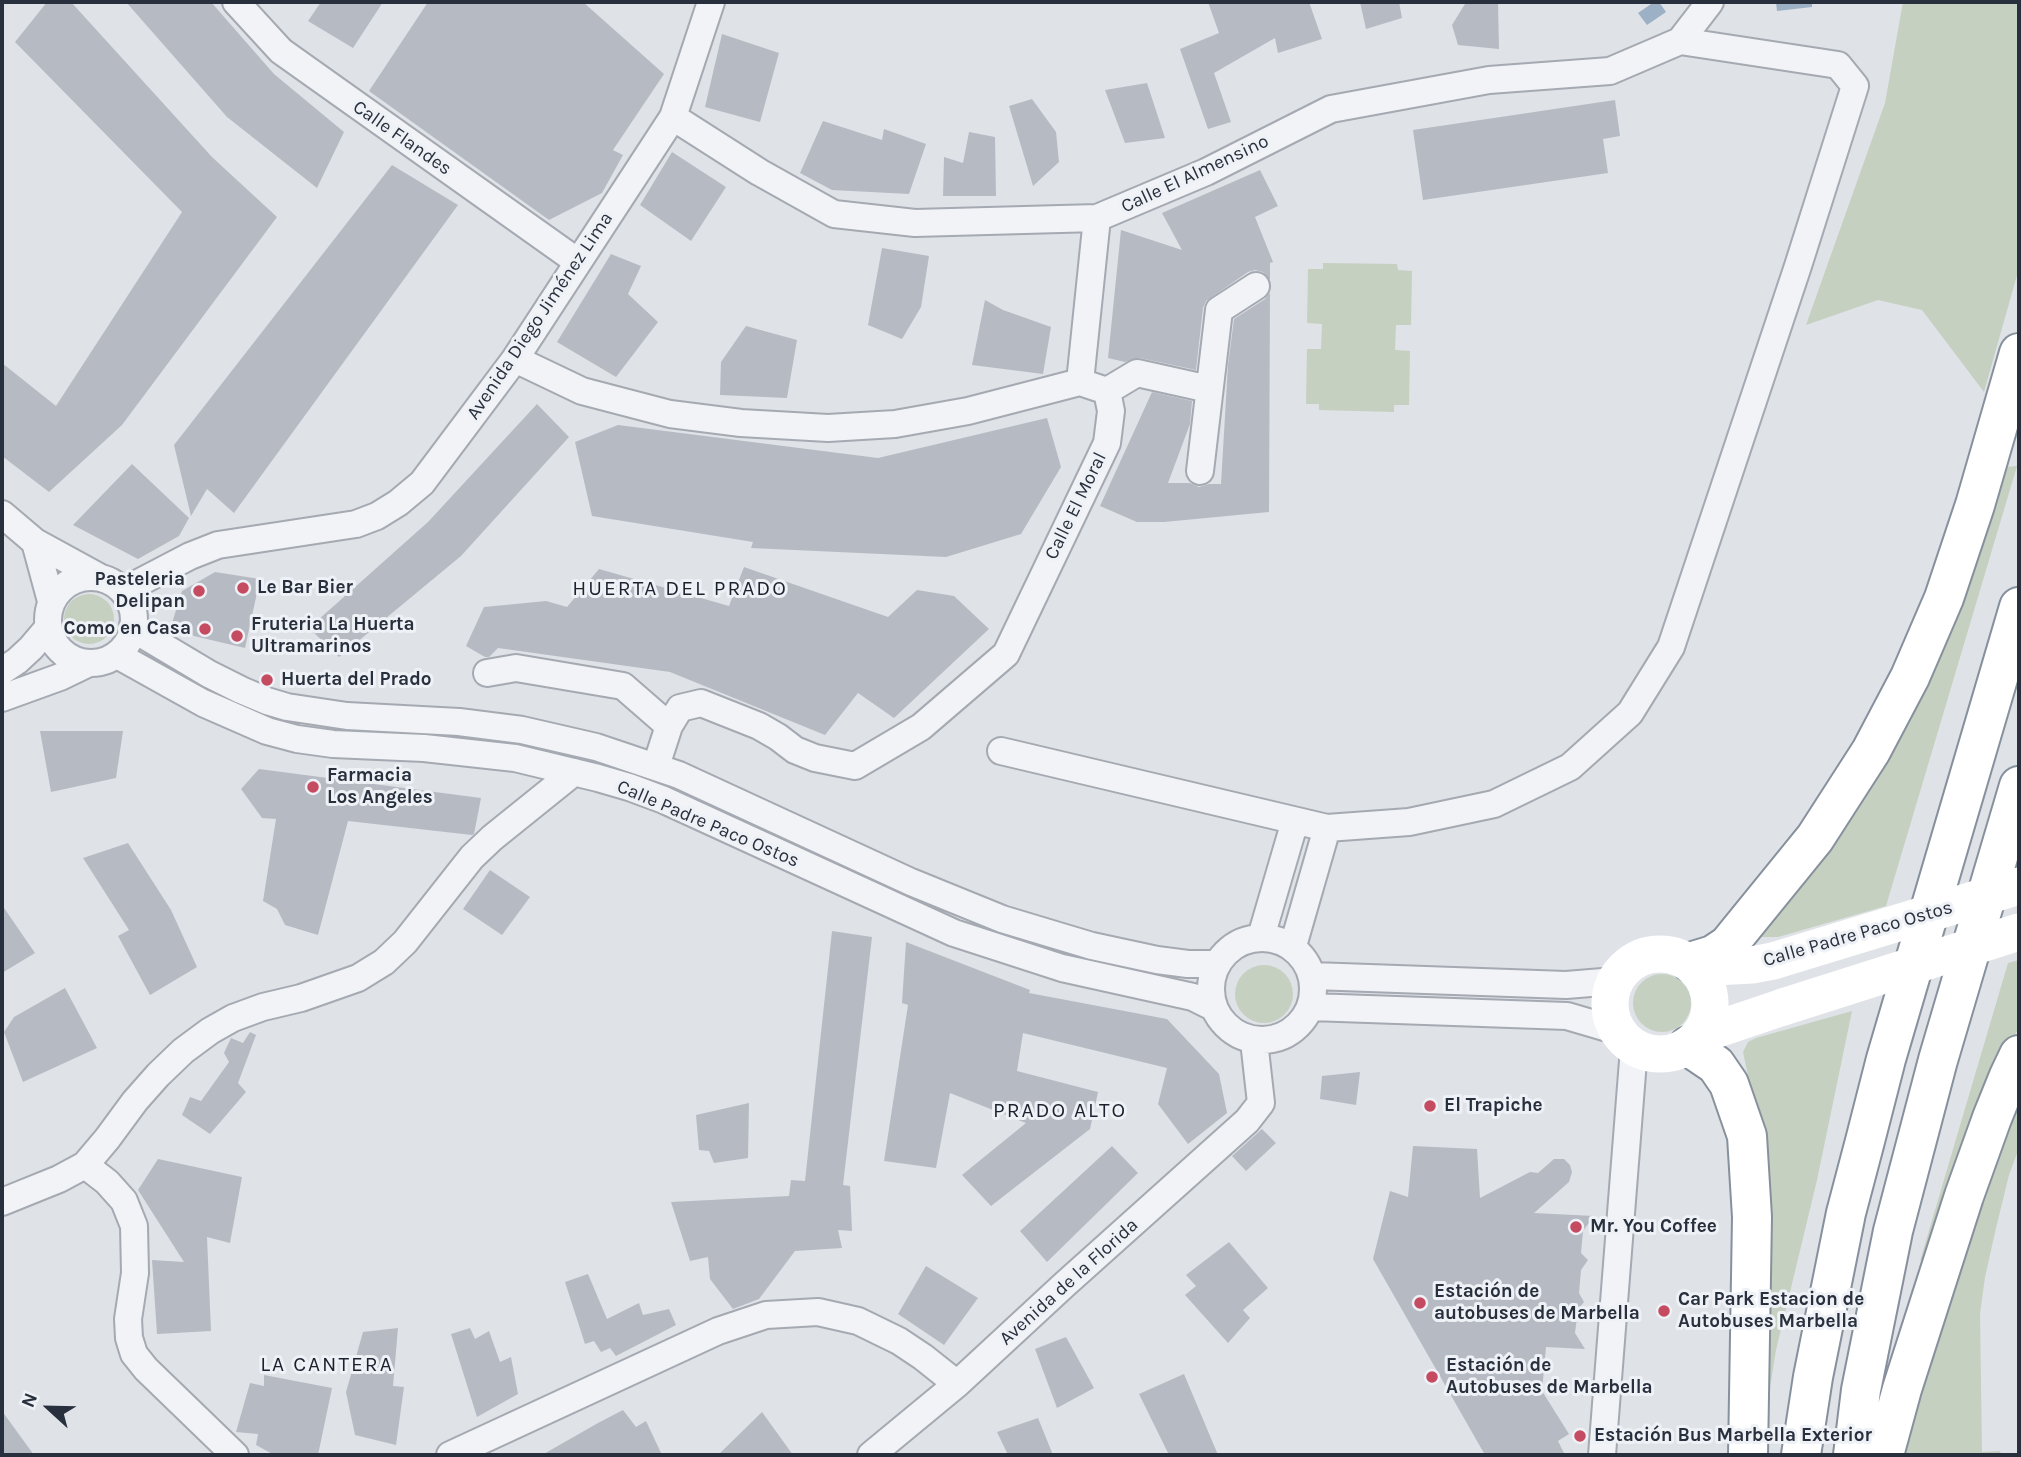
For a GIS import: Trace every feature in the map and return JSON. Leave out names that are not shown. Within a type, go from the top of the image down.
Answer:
[{"type":"highway","points":[[1692,965],[1728,944],[1815,838],[1871,751],[1910,677],[1944,598],[1975,505],[2019,353]]},
{"type":"highway","points":[[1801,1455],[1813,1377],[1841,1240],[1886,1059],[2019,607]]},
{"type":"highway","points":[[1853,1455],[1861,1390],[1893,1231],[1938,1060],[2019,786]]},
{"type":"highway","points":[[1694,1040],[1729,1084],[1747,1136],[1752,1217],[1748,1455]]},
{"type":"highway","points":[[1884,1455],[1902,1389],[1965,1196],[1992,1118],[2019,1055]]},
{"type":"main road","name":"Calle Padre Paco Ostos","points":[[1692,965],[1752,965],[1773,961],[2019,886]]},
{"type":"main road","points":[[1694,1040],[1708,1020],[1711,1005],[1709,989],[1702,974],[1674,955],[1657,953],[1640,957],[1626,967],[1615,981],[1610,997],[1611,1015],[1626,1039],[1658,1054],[1674,1052],[1694,1040],[1783,1007],[2019,932]]},
{"type":"street","name":"Calle Flandes","points":[[236,2],[281,51],[578,262]]},
{"type":"street","name":"Avenida Diego Jiménez Lima","points":[[123,591],[218,545],[356,524],[377,516],[398,503],[422,483],[515,359],[673,117],[711,2]]},
{"type":"street","points":[[1001,751],[1328,828],[1409,822],[1494,804],[1570,767],[1630,713],[1671,647],[1855,86],[1838,65],[1681,41],[1710,2]]},
{"type":"street","name":"Calle El Almensino","points":[[673,117],[759,172],[834,214],[915,223],[1097,218],[1206,172],[1331,109],[1489,80],[1610,71],[1681,41]]},
{"type":"street","points":[[1080,382],[1097,218]]},
{"type":"street","points":[[1200,471],[1219,310],[1256,286]]},
{"type":"street","points":[[515,359],[582,391],[670,414],[740,423],[828,428],[895,424],[968,411],[1080,382],[1107,391],[1137,373],[1209,389]]},
{"type":"street","name":"Calle El Moral","points":[[669,726],[680,708],[701,702],[759,726],[795,750],[815,758],[855,766],[921,727],[1006,654],[1107,443],[1111,411],[1107,391]]},
{"type":"street","points":[[2,514],[35,542],[99,577],[112,581],[131,602],[133,631],[127,644],[117,655],[104,661],[75,661],[62,653],[53,642],[47,614],[51,601],[60,589],[71,581],[84,576],[99,577]]},
{"type":"street","points":[[35,542],[51,601]]},
{"type":"street","name":"Calle Padre Paco Ostos","points":[[133,625],[147,637],[209,674],[241,690],[287,707],[347,716],[459,722],[571,740],[679,775],[911,883],[1002,919],[1092,946],[1157,960],[1216,964]]},
{"type":"street","points":[[2,671],[31,648],[48,628]]},
{"type":"street","name":"Calle Padre Paco Ostos","points":[[117,655],[203,703],[267,731],[333,744],[478,753],[515,758],[619,784],[664,800],[954,933],[1062,968],[1193,997],[1213,1007]]},
{"type":"street","points":[[2,698],[60,677],[89,663]]},
{"type":"street","points":[[487,673],[516,668],[623,687],[669,726],[656,766]]},
{"type":"street","points":[[2,1202],[60,1179],[85,1165],[158,1075],[210,1031],[233,1018],[262,1007],[301,998],[358,978],[384,962],[405,942],[472,857],[574,772]]},
{"type":"street","points":[[1261,937],[1295,821]]},
{"type":"street","points":[[1293,946],[1328,828]]},
{"type":"street","points":[[1261,937],[1293,946],[1306,959],[1313,976],[1311,1007],[1300,1026],[1282,1038],[1254,1041],[1237,1035],[1222,1023],[1213,1007],[1210,985],[1216,964],[1224,953],[1235,944],[1261,937]]},
{"type":"street","points":[[1313,976],[1566,985],[1615,981]]},
{"type":"street","points":[[1311,1007],[1567,1016],[1589,1021],[1626,1039],[1602,1455]]},
{"type":"street","name":"Avenida de la Florida","points":[[871,1455],[957,1384],[1247,1121],[1261,1103],[1254,1041]]},
{"type":"street","points":[[85,1165],[107,1182],[124,1201],[134,1226],[135,1273],[128,1319],[129,1338],[135,1354],[235,1455]]},
{"type":"street","points":[[450,1455],[718,1332],[766,1315],[818,1311],[858,1321],[899,1341],[957,1384]]},
{"type":"green space","points":[[1903,2],[2019,2],[2019,268],[1984,392],[1922,310],[1878,300],[1806,325],[1885,103]]},
{"type":"green space","points":[[1323,263],[1397,264],[1398,270],[1412,271],[1411,325],[1396,325],[1395,350],[1410,351],[1409,405],[1394,405],[1394,412],[1319,410],[1319,404],[1306,404],[1307,349],[1321,349],[1322,324],[1307,323],[1308,269],[1323,269]]},
{"type":"green space","points":[[2017,466],[1886,906],[1778,937],[1760,937],[1760,932],[1801,886],[1843,825],[2006,467]]},
{"type":"green space","points":[[89,594],[107,601],[114,619],[107,637],[89,644],[71,637],[64,619],[71,601]]},
{"type":"green space","points":[[2019,960],[2019,1027],[2001,1062],[1931,1249],[1920,1261],[2008,963]]},
{"type":"green space","points":[[1264,965],[1275,967],[1288,978],[1293,994],[1291,1005],[1280,1018],[1264,1023],[1253,1021],[1240,1010],[1235,994],[1237,983],[1248,970]]},
{"type":"green space","points":[[1656,974],[1668,974],[1683,982],[1691,997],[1691,1009],[1683,1024],[1668,1032],[1656,1032],[1641,1024],[1633,1009],[1633,997],[1641,982]]},
{"type":"green space","points":[[1852,1011],[1817,1180],[1776,1350],[1760,1450],[1752,1094],[1743,1052],[1748,1042],[1756,1038]]},
{"type":"green space","points":[[2019,1087],[2019,1148],[2009,1175],[1996,1228],[1980,1314],[1982,1452],[2000,1451],[2001,1455],[1905,1455],[1955,1280]]},
{"type":"water","points":[[1654,2],[1659,2],[1666,12],[1647,25],[1638,13]]},
{"type":"water","points":[[1776,2],[1812,2],[1812,7],[1777,11]]},
{"type":"building","points":[[47,2],[71,2],[212,157],[277,217],[122,425],[49,492],[2,456],[2,363],[56,406],[182,212],[15,42]]},
{"type":"building","points":[[126,2],[211,2],[274,74],[344,132],[317,188],[227,117]]},
{"type":"building","points":[[321,2],[383,2],[353,48],[308,21]]},
{"type":"building","points":[[428,2],[583,2],[664,74],[613,150],[623,155],[602,193],[549,220],[369,91]]},
{"type":"building","points":[[1208,2],[1309,2],[1322,39],[1278,53],[1275,38],[1214,73],[1231,122],[1208,129],[1180,49],[1219,33]]},
{"type":"building","points":[[1360,2],[1399,2],[1402,18],[1366,29]]},
{"type":"building","points":[[1498,2],[1499,49],[1458,45],[1452,25],[1465,4]]},
{"type":"building","points":[[722,34],[779,53],[760,122],[705,107]]},
{"type":"building","points":[[1147,83],[1165,138],[1125,143],[1105,90]]},
{"type":"building","points":[[1032,99],[1056,132],[1059,162],[1033,186],[1009,106]]},
{"type":"building","points":[[1615,100],[1620,136],[1603,139],[1608,173],[1423,200],[1413,130]]},
{"type":"building","points":[[823,121],[882,140],[884,129],[926,144],[909,194],[832,190],[800,173]]},
{"type":"building","points":[[969,132],[995,137],[996,196],[943,196],[944,157],[963,163]]},
{"type":"building","points":[[672,152],[726,187],[691,241],[640,205]]},
{"type":"building","points":[[392,165],[458,205],[234,513],[207,489],[191,516],[174,445]]},
{"type":"building","points":[[1260,170],[1278,206],[1255,217],[1273,262],[1270,263],[1270,280],[1263,272],[1248,272],[1206,301],[1196,370],[1140,358],[1125,362],[1108,358],[1121,230],[1182,250],[1162,213]]},
{"type":"building","points":[[882,248],[929,256],[921,307],[902,339],[868,325]]},
{"type":"building","points":[[611,254],[641,266],[628,294],[658,322],[616,377],[557,342]]},
{"type":"building","points":[[1270,293],[1269,512],[1137,522],[1100,506],[1152,392],[1192,401],[1190,424],[1168,483],[1190,483],[1199,487],[1221,484],[1228,365],[1234,319]]},
{"type":"building","points":[[985,300],[1003,310],[1051,327],[1043,374],[972,365]]},
{"type":"building","points":[[746,326],[797,340],[787,398],[720,395],[721,362]]},
{"type":"building","points":[[537,404],[569,437],[461,556],[339,657],[309,628],[428,522]]},
{"type":"building","points":[[1047,418],[1061,467],[1021,534],[946,557],[751,548],[753,542],[592,516],[575,442],[618,425],[878,458]]},
{"type":"building","points":[[132,464],[189,518],[179,536],[138,559],[73,525]]},
{"type":"building","points":[[744,567],[888,617],[917,590],[954,596],[989,629],[894,718],[858,693],[825,735],[670,672],[498,648],[489,657],[485,657],[466,646],[484,607],[546,601],[567,607],[599,569],[729,606]]},
{"type":"building","points":[[215,572],[260,579],[245,648],[194,636],[172,623],[182,591]]},
{"type":"building","points":[[40,731],[123,731],[116,778],[51,792]]},
{"type":"building","points":[[259,769],[481,798],[474,834],[348,821],[318,935],[285,925],[277,909],[263,901],[276,819],[262,818],[241,789]]},
{"type":"building","points":[[128,843],[171,910],[197,967],[150,995],[118,936],[129,930],[83,858]]},
{"type":"building","points":[[490,870],[530,897],[502,935],[463,909]]},
{"type":"building","points":[[2,905],[35,953],[2,973]]},
{"type":"building","points":[[832,931],[872,937],[843,1185],[850,1186],[852,1231],[838,1230],[842,1248],[795,1251],[759,1299],[733,1309],[710,1279],[708,1257],[690,1261],[671,1202],[789,1196],[791,1180],[805,1181]]},
{"type":"building","points":[[906,942],[1030,990],[1029,993],[1167,1019],[1219,1074],[1227,1113],[1188,1144],[1158,1104],[1167,1068],[1023,1033],[1017,1071],[1098,1092],[1090,1129],[991,1206],[962,1175],[1026,1123],[950,1093],[936,1168],[884,1161],[908,1005],[902,1003]]},
{"type":"building","points":[[65,988],[97,1048],[23,1082],[4,1032],[14,1017]]},
{"type":"building","points":[[250,1032],[256,1035],[238,1083],[246,1092],[210,1134],[182,1115],[190,1097],[201,1101],[229,1062],[224,1053],[231,1038],[243,1043]]},
{"type":"building","points":[[1360,1072],[1356,1105],[1320,1099],[1322,1076]]},
{"type":"building","points":[[749,1103],[748,1158],[714,1163],[709,1151],[699,1150],[696,1115]]},
{"type":"building","points":[[1262,1129],[1276,1143],[1246,1171],[1232,1156]]},
{"type":"building","points":[[1112,1146],[1138,1173],[1047,1262],[1020,1231]]},
{"type":"building","points":[[1413,1146],[1477,1149],[1480,1198],[1530,1172],[1538,1173],[1554,1159],[1564,1159],[1570,1165],[1572,1172],[1569,1182],[1534,1213],[1594,1216],[1583,1231],[1581,1253],[1588,1260],[1581,1270],[1579,1293],[1584,1302],[1578,1309],[1575,1333],[1585,1349],[1546,1347],[1542,1391],[1569,1434],[1558,1441],[1565,1455],[1485,1455],[1373,1259],[1390,1191],[1408,1197]]},
{"type":"building","points":[[158,1159],[242,1177],[230,1243],[207,1237],[211,1331],[157,1334],[152,1260],[184,1262],[138,1190]]},
{"type":"building","points":[[1229,1242],[1268,1288],[1243,1310],[1250,1318],[1228,1343],[1185,1295],[1196,1286],[1186,1275]]},
{"type":"building","points":[[926,1266],[978,1298],[944,1345],[898,1314]]},
{"type":"building","points":[[588,1274],[607,1319],[639,1303],[643,1315],[669,1309],[676,1325],[616,1356],[610,1348],[601,1352],[594,1341],[585,1344],[565,1282]]},
{"type":"building","points":[[398,1328],[393,1386],[404,1387],[396,1445],[355,1435],[346,1392],[363,1332]]},
{"type":"building","points":[[470,1328],[475,1339],[489,1331],[500,1362],[511,1357],[518,1394],[477,1417],[451,1334]]},
{"type":"building","points":[[1066,1337],[1094,1388],[1057,1408],[1035,1349]]},
{"type":"building","points":[[1184,1374],[1218,1455],[1169,1455],[1139,1394]]},
{"type":"building","points":[[264,1375],[332,1388],[318,1455],[274,1455],[256,1445],[258,1434],[236,1432],[250,1383],[264,1386]]},
{"type":"building","points":[[623,1410],[636,1427],[646,1421],[662,1455],[542,1455],[598,1423]]},
{"type":"building","points":[[2,1411],[34,1455],[2,1455]]},
{"type":"building","points":[[762,1412],[793,1455],[718,1455]]},
{"type":"building","points":[[1038,1418],[1053,1455],[1008,1455],[997,1432]]},
{"type":"place","name":"Le Bar Bier","points":[[243,588]]},
{"type":"place","name":"Pasteleria Delipan","points":[[199,591]]},
{"type":"place","name":"Como en Casa","points":[[205,629]]},
{"type":"place","name":"Fruteria La Huerta Ultramarinos","points":[[237,636]]},
{"type":"place","name":"Huerta del Prado","points":[[267,680]]},
{"type":"place","name":"Farmacia Los Angeles","points":[[313,787]]},
{"type":"place","name":"El Trapiche","points":[[1430,1106]]},
{"type":"place","name":"Mr. You Coffee","points":[[1576,1227]]},
{"type":"place","name":"Estación de autobuses de Marbella","points":[[1420,1303]]},
{"type":"place","name":"Car Park Estacion de Autobuses Marbella","points":[[1664,1311]]},
{"type":"place","name":"Estación de Autobuses de Marbella","points":[[1432,1377]]},
{"type":"place","name":"Estación Bus Marbella Exterior","points":[[1580,1436]]},
{"type":"district","name":"HUERTA DEL PRADO","points":[[680,589]]},
{"type":"district","name":"PRADO ALTO","points":[[1060,1111]]},
{"type":"district","name":"LA CANTERA","points":[[327,1365]]}]
